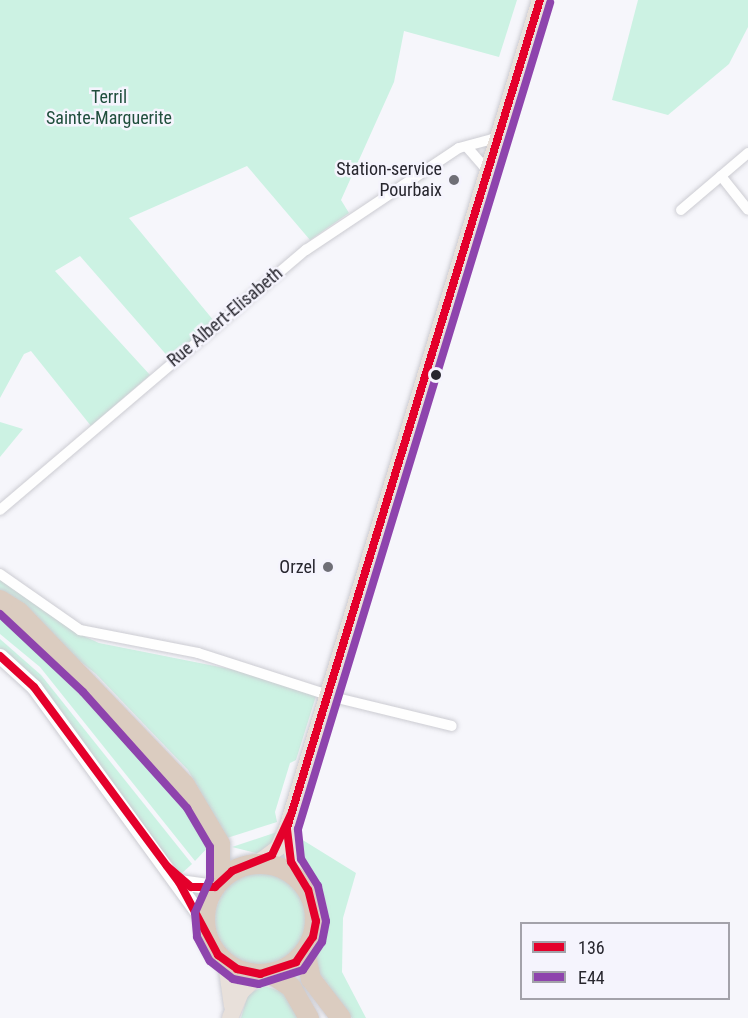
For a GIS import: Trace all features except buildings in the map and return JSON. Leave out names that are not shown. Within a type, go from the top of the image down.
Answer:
[{"type":"highway","points":[[0,600],[45,639],[185,785],[220,844],[255,863],[298,877],[315,913],[305,951],[311,979],[341,1018]]},
{"type":"highway","points":[[0,611],[45,639]]},
{"type":"highway","points":[[220,844],[217,884],[205,922],[211,945],[226,963],[265,974],[291,987],[309,1018]]},
{"type":"highway","points":[[217,884],[255,863]]},
{"type":"highway","points":[[265,974],[305,951]]},
{"type":"main road","points":[[255,863],[278,848],[287,828],[540,0]]},
{"type":"main road","points":[[287,828],[298,877]]},
{"type":"main road","points":[[226,963],[233,985],[231,1014]]},
{"type":"main road","points":[[231,1014],[265,974]]},
{"type":"street","name":"Rue Albert-Elisabeth","points":[[0,510],[306,250],[467,147],[496,138]]},
{"type":"street","points":[[467,147],[487,170]]},
{"type":"street","points":[[681,210],[748,153]]},
{"type":"street","points":[[721,176],[748,210]]},
{"type":"street","points":[[0,574],[80,630],[198,653],[328,695],[452,726]]},
{"type":"street","points":[[0,656],[34,687],[179,882],[205,922]]},
{"type":"street","points":[[179,882],[217,884]]},
{"type":"green space","name":"Terril Sainte-Marguerite","points":[[0,0],[517,0],[499,57],[404,31],[394,82],[341,200],[349,213],[310,240],[247,166],[129,218],[214,321],[170,359],[80,256],[55,271],[150,375],[91,426],[31,351],[24,354],[0,398]]},
{"type":"green space","points":[[638,0],[748,0],[748,27],[729,64],[668,115],[612,100]]},
{"type":"green space","points":[[0,422],[23,429],[0,457]]},
{"type":"green space","points":[[0,578],[77,633],[99,643],[240,671],[316,696],[296,760],[290,763],[275,812],[277,822],[227,838],[188,770],[96,674],[0,596]]},
{"type":"green space","points":[[0,616],[31,637],[164,769],[211,844],[195,861],[40,667],[0,634]]},
{"type":"green space","points":[[0,639],[41,675],[192,864],[181,874],[0,648]]},
{"type":"green space","points":[[280,831],[274,845],[260,854],[232,847]]},
{"type":"green space","points":[[293,834],[356,873],[343,918],[342,972],[366,1018],[352,1018],[318,971],[315,960],[328,920],[326,903],[298,859]]},
{"type":"green space","points":[[261,873],[278,877],[293,887],[303,902],[307,919],[303,936],[293,951],[278,961],[261,965],[244,961],[229,951],[219,936],[215,919],[219,902],[229,887],[244,877]]},
{"type":"green space","points":[[265,986],[282,992],[302,1018],[241,1018],[248,994]]},
{"type":"transit line","name":"136","points":[[0,656],[34,687],[179,882],[218,955],[237,969],[260,974],[296,962],[313,937],[316,921],[308,890],[291,862],[287,828],[540,0]]},
{"type":"transit line","name":"E44","points":[[0,614],[83,692],[187,808],[210,847],[210,879],[195,913],[197,937],[210,961],[233,979],[259,984],[303,970],[322,942],[326,921],[318,886],[301,859],[298,829],[550,3]]},
{"type":"transit line","name":"136","points":[[167,866],[191,887],[215,887],[232,871],[272,855],[292,812]]},
{"type":"place","name":"Station-service Pourbaix","points":[[454,180]]},
{"type":"place","name":"Orzel","points":[[328,567]]}]
